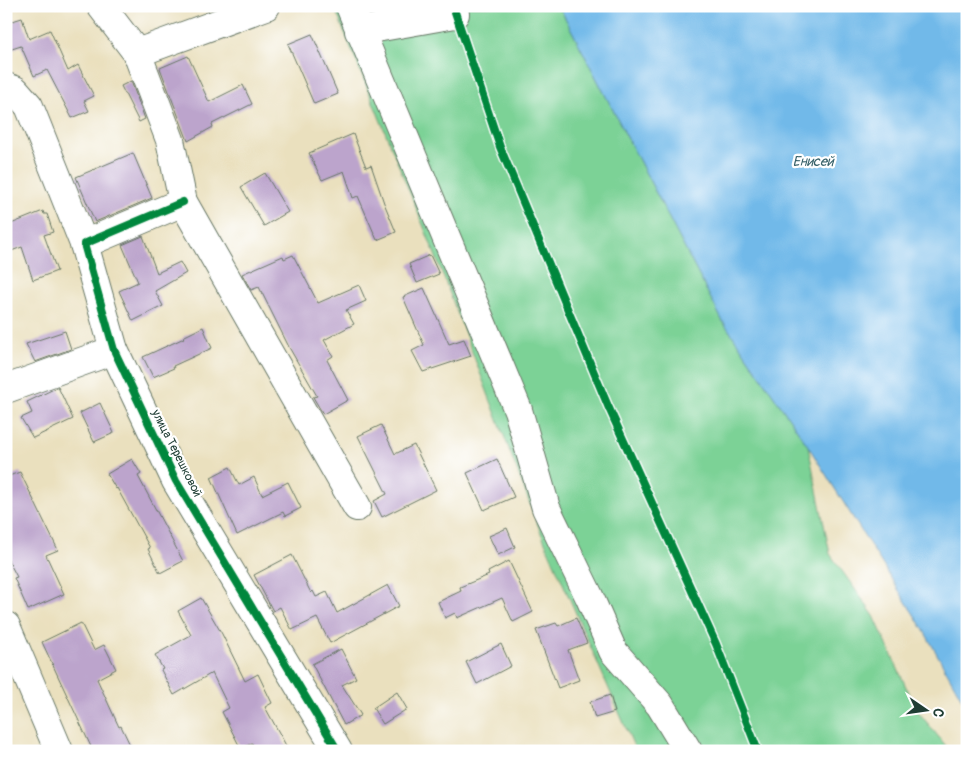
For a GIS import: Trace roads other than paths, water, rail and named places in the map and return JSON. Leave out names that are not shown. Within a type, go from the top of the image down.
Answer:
[{"type":"street","points":[[101,6],[137,53],[170,140],[183,202],[357,507]]},
{"type":"street","points":[[137,53],[266,6]]},
{"type":"street","points":[[455,14],[354,18],[518,410],[546,508],[589,596],[613,651],[660,705],[688,751]]},
{"type":"street","name":"улица Терешковой","points":[[6,87],[15,90],[29,106],[84,244],[114,350],[176,481],[338,751]]},
{"type":"street","points":[[84,244],[183,202]]},
{"type":"street","points":[[6,389],[114,350]]},
{"type":"street","points":[[6,626],[59,751]]},
{"type":"water","name":"Енисей","points":[[559,6],[967,6],[967,708],[923,629],[808,446],[722,320]]}]
